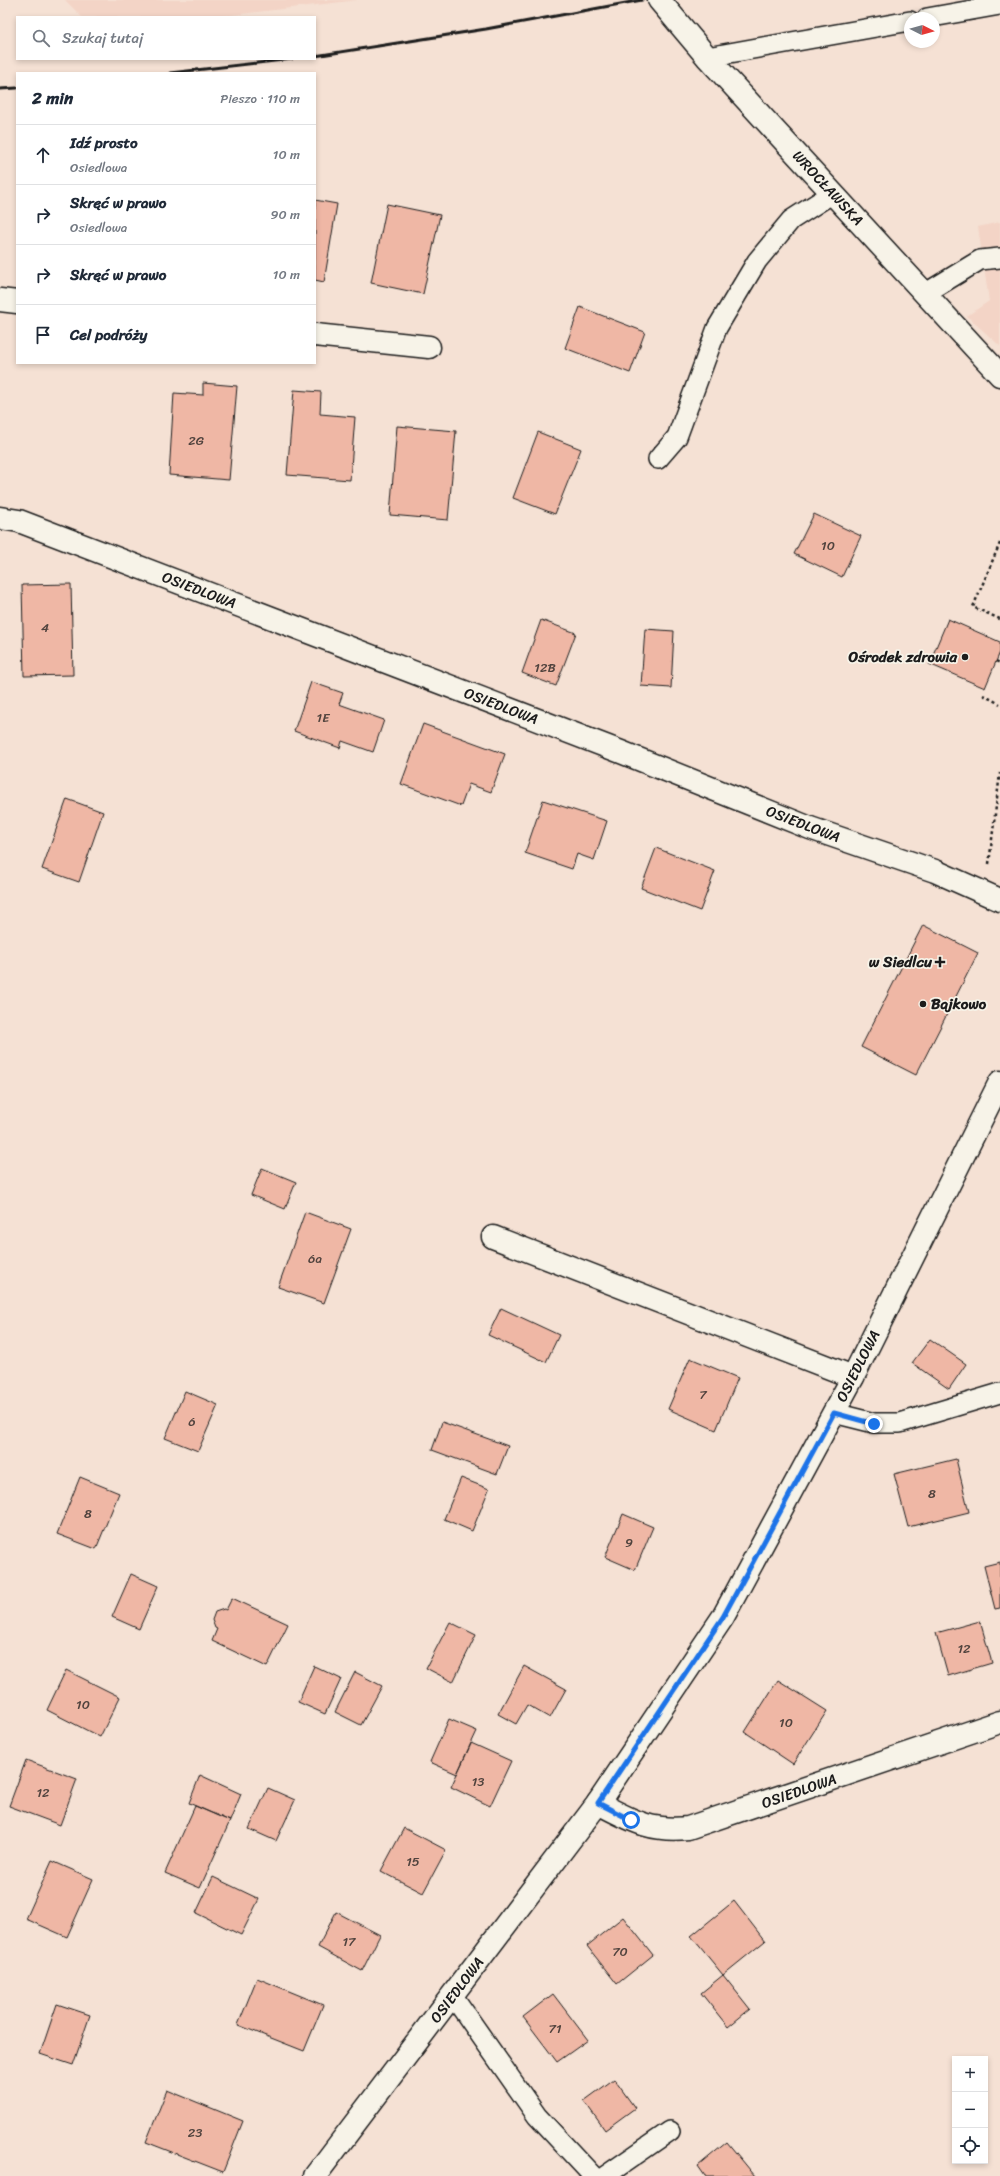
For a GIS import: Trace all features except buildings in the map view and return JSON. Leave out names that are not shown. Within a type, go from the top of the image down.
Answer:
[{"type":"street","name":"WROCŁAWSKA","points":[[659,0],[707,57],[926,293],[997,365]]},
{"type":"street","points":[[0,300],[16,302]]},
{"type":"street","points":[[316,335],[429,347]]},
{"type":"street","name":"OSIEDLOWA","points":[[0,518],[19,521],[621,752],[810,828],[934,871],[992,897]]},
{"type":"street","name":"OSIEDLOWA","points":[[315,2176],[598,1803],[723,1617],[853,1377],[1000,1082]]},
{"type":"street","points":[[493,1237],[853,1377]]},
{"type":"street","name":"OSIEDLOWA","points":[[598,1803],[649,1827],[669,1830],[688,1828],[1000,1722]]},
{"type":"lane","points":[[940,16],[1000,5]]},
{"type":"lane","points":[[707,57],[904,22]]},
{"type":"lane","points":[[658,459],[677,437],[717,328],[757,261],[790,220],[833,193]]},
{"type":"lane","points":[[926,293],[980,260],[1000,258]]},
{"type":"lane","points":[[834,1413],[874,1424],[900,1423],[1000,1393]]},
{"type":"lane","points":[[453,1996],[537,2116],[593,2176]]},
{"type":"lane","points":[[605,2176],[670,2131]]},
{"type":"path","points":[[1000,543],[973,607],[1000,619]]},
{"type":"path","points":[[996,662],[1000,663]]},
{"type":"path","points":[[983,695],[1000,704]]},
{"type":"path","points":[[992,897],[1000,773]]},
{"type":"shaded area","points":[[65,0],[358,0],[224,16],[81,16]]},
{"type":"shaded area","points":[[1000,222],[1000,346],[967,316],[989,301],[978,227]]},
{"type":"railway","points":[[316,56],[486,29],[642,0]]},
{"type":"railway","points":[[179,72],[283,60]]},
{"type":"railway","points":[[0,89],[16,88]]},
{"type":"place","name":"Ośrodek zdrowia","points":[[965,657]]},
{"type":"place","name":"w Siedlcu","points":[[940,962]]},
{"type":"place","name":"Bajkowo","points":[[923,1004]]},
{"type":"route","points":[[631,1820],[598,1803],[723,1617],[834,1413],[874,1424]]}]
